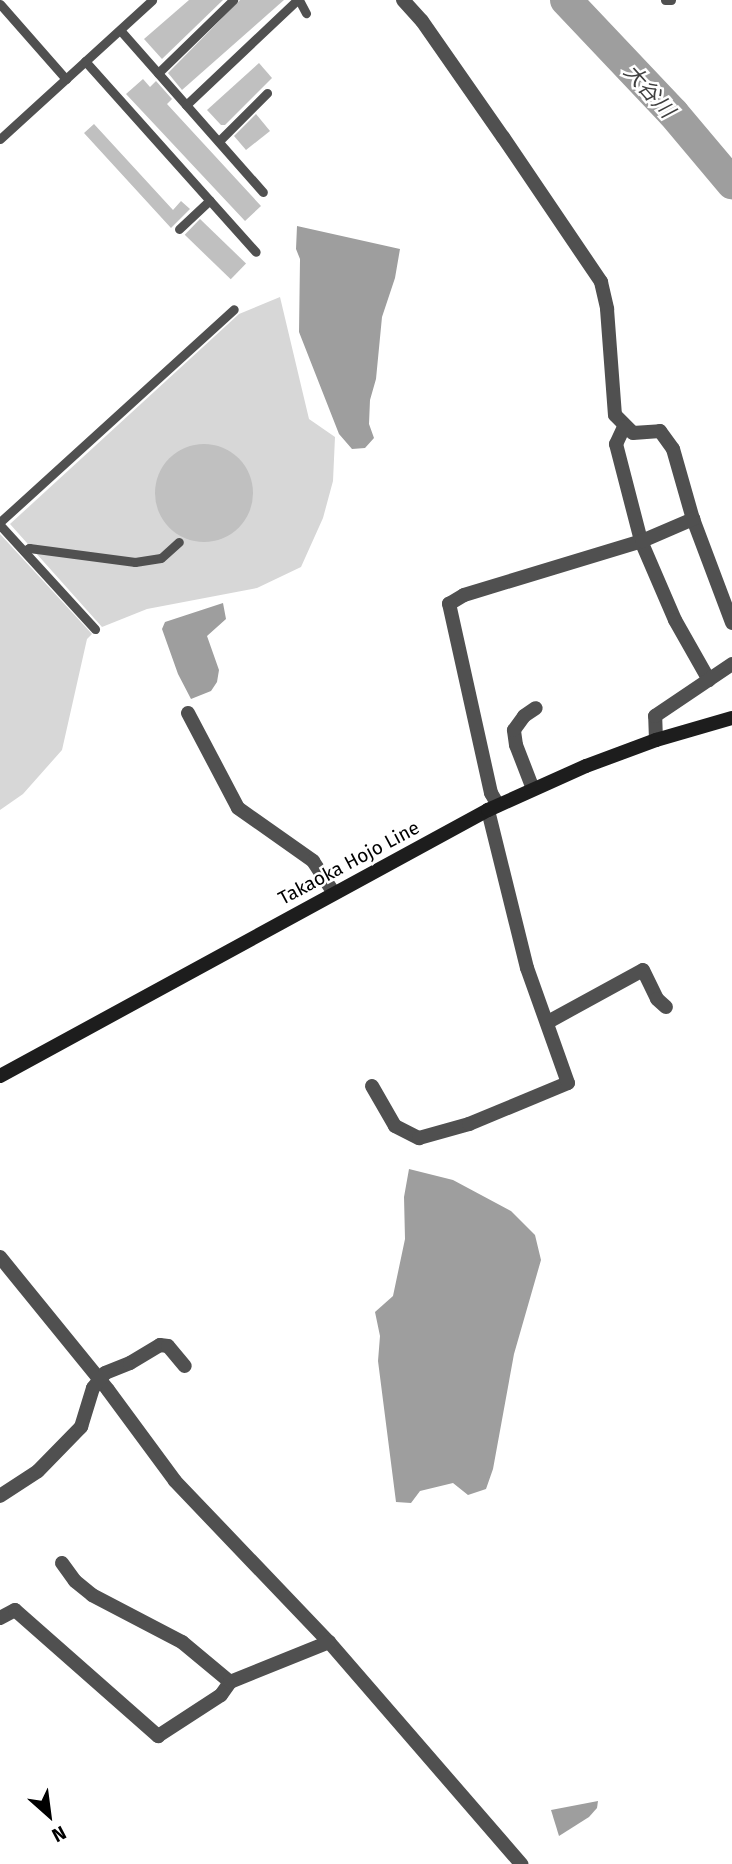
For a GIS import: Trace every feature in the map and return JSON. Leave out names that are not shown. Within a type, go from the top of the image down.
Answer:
[{"type":"main road","name":"Takaoka Hojo Line","points":[[0,1076],[333,892],[493,808],[533,789],[656,740],[732,718]]},
{"type":"street","points":[[403,0],[422,21],[601,282],[607,309],[615,415],[624,427],[633,433],[660,430],[673,449],[693,519],[732,623]]},
{"type":"street","points":[[624,427],[615,444],[641,541],[675,620],[709,680]]},
{"type":"street","points":[[372,1086],[396,1126],[419,1138],[468,1124],[568,1083],[527,968],[449,604],[464,594],[641,541],[693,519]]},
{"type":"street","points":[[656,740],[655,716],[732,664]]},
{"type":"street","points":[[533,789],[516,745],[514,730],[524,716],[536,708]]},
{"type":"street","points":[[188,713],[238,808],[313,861],[333,892]]},
{"type":"street","points":[[548,1022],[643,970],[657,999],[666,1007]]},
{"type":"street","points":[[0,1257],[99,1380],[175,1481],[329,1642],[521,1864]]},
{"type":"street","points":[[0,1496],[38,1471],[81,1427],[93,1388],[106,1373],[160,1345],[168,1346],[185,1366]]},
{"type":"street","points":[[62,1563],[75,1581],[92,1595],[182,1642],[230,1682]]},
{"type":"street","points":[[0,1619],[15,1610],[158,1736],[221,1695],[230,1682],[329,1642]]},
{"type":"lane","points":[[0,139],[152,0]]},
{"type":"lane","points":[[158,73],[233,0]]},
{"type":"lane","points":[[186,105],[298,0],[306,13]]},
{"type":"lane","points":[[664,0],[671,0]]},
{"type":"lane","points":[[0,4],[66,79]]},
{"type":"lane","points":[[120,30],[263,191]]},
{"type":"lane","points":[[85,61],[257,252]]},
{"type":"lane","points":[[219,141],[267,93]]},
{"type":"lane","points":[[179,229],[210,200]]},
{"type":"lane","points":[[94,629],[0,524],[234,309]]},
{"type":"lane","points":[[24,551],[29,548],[135,562],[161,558],[179,542]]},
{"type":"shaded area","points":[[297,226],[400,249],[395,278],[382,317],[376,379],[370,400],[369,424],[374,438],[365,448],[352,449],[339,434],[299,332],[300,259],[296,249]]},
{"type":"shaded area","points":[[280,297],[309,419],[335,437],[333,481],[323,518],[301,567],[257,588],[147,609],[102,627],[10,524],[239,314]]},
{"type":"shaded area","points":[[0,534],[92,634],[87,639],[62,750],[23,794],[0,810]]},
{"type":"shaded area","points":[[223,603],[226,619],[207,636],[219,670],[217,682],[211,691],[191,699],[178,674],[162,629],[165,622]]},
{"type":"shaded area","points":[[409,1169],[453,1180],[511,1211],[535,1235],[541,1260],[514,1354],[493,1469],[486,1489],[468,1495],[453,1483],[420,1491],[411,1503],[396,1502],[378,1361],[380,1336],[375,1312],[393,1296],[405,1239],[404,1197]]},
{"type":"shaded area","points":[[598,1801],[597,1808],[589,1817],[559,1836],[551,1810]]},
{"type":"building","points":[[189,0],[223,0],[162,59],[144,39]]},
{"type":"building","points":[[240,0],[284,0],[182,90],[168,73]]},
{"type":"building","points":[[259,63],[272,78],[225,125],[221,125],[207,110]]},
{"type":"building","points":[[143,79],[150,87],[156,81],[172,99],[167,104],[261,206],[245,221],[126,94]]},
{"type":"building","points":[[256,114],[270,131],[246,150],[234,136]]},
{"type":"building","points":[[94,124],[173,210],[181,201],[190,209],[171,228],[84,133]]},
{"type":"building","points":[[200,219],[246,263],[231,279],[185,235]]},
{"type":"building","points":[[204,444],[223,448],[239,458],[249,474],[253,493],[249,512],[239,528],[223,538],[204,542],[185,538],[169,528],[159,512],[155,493],[159,474],[169,458],[185,448]]},
{"type":"waterway","name":"大谷川","points":[[566,0],[673,113],[732,183]]}]
